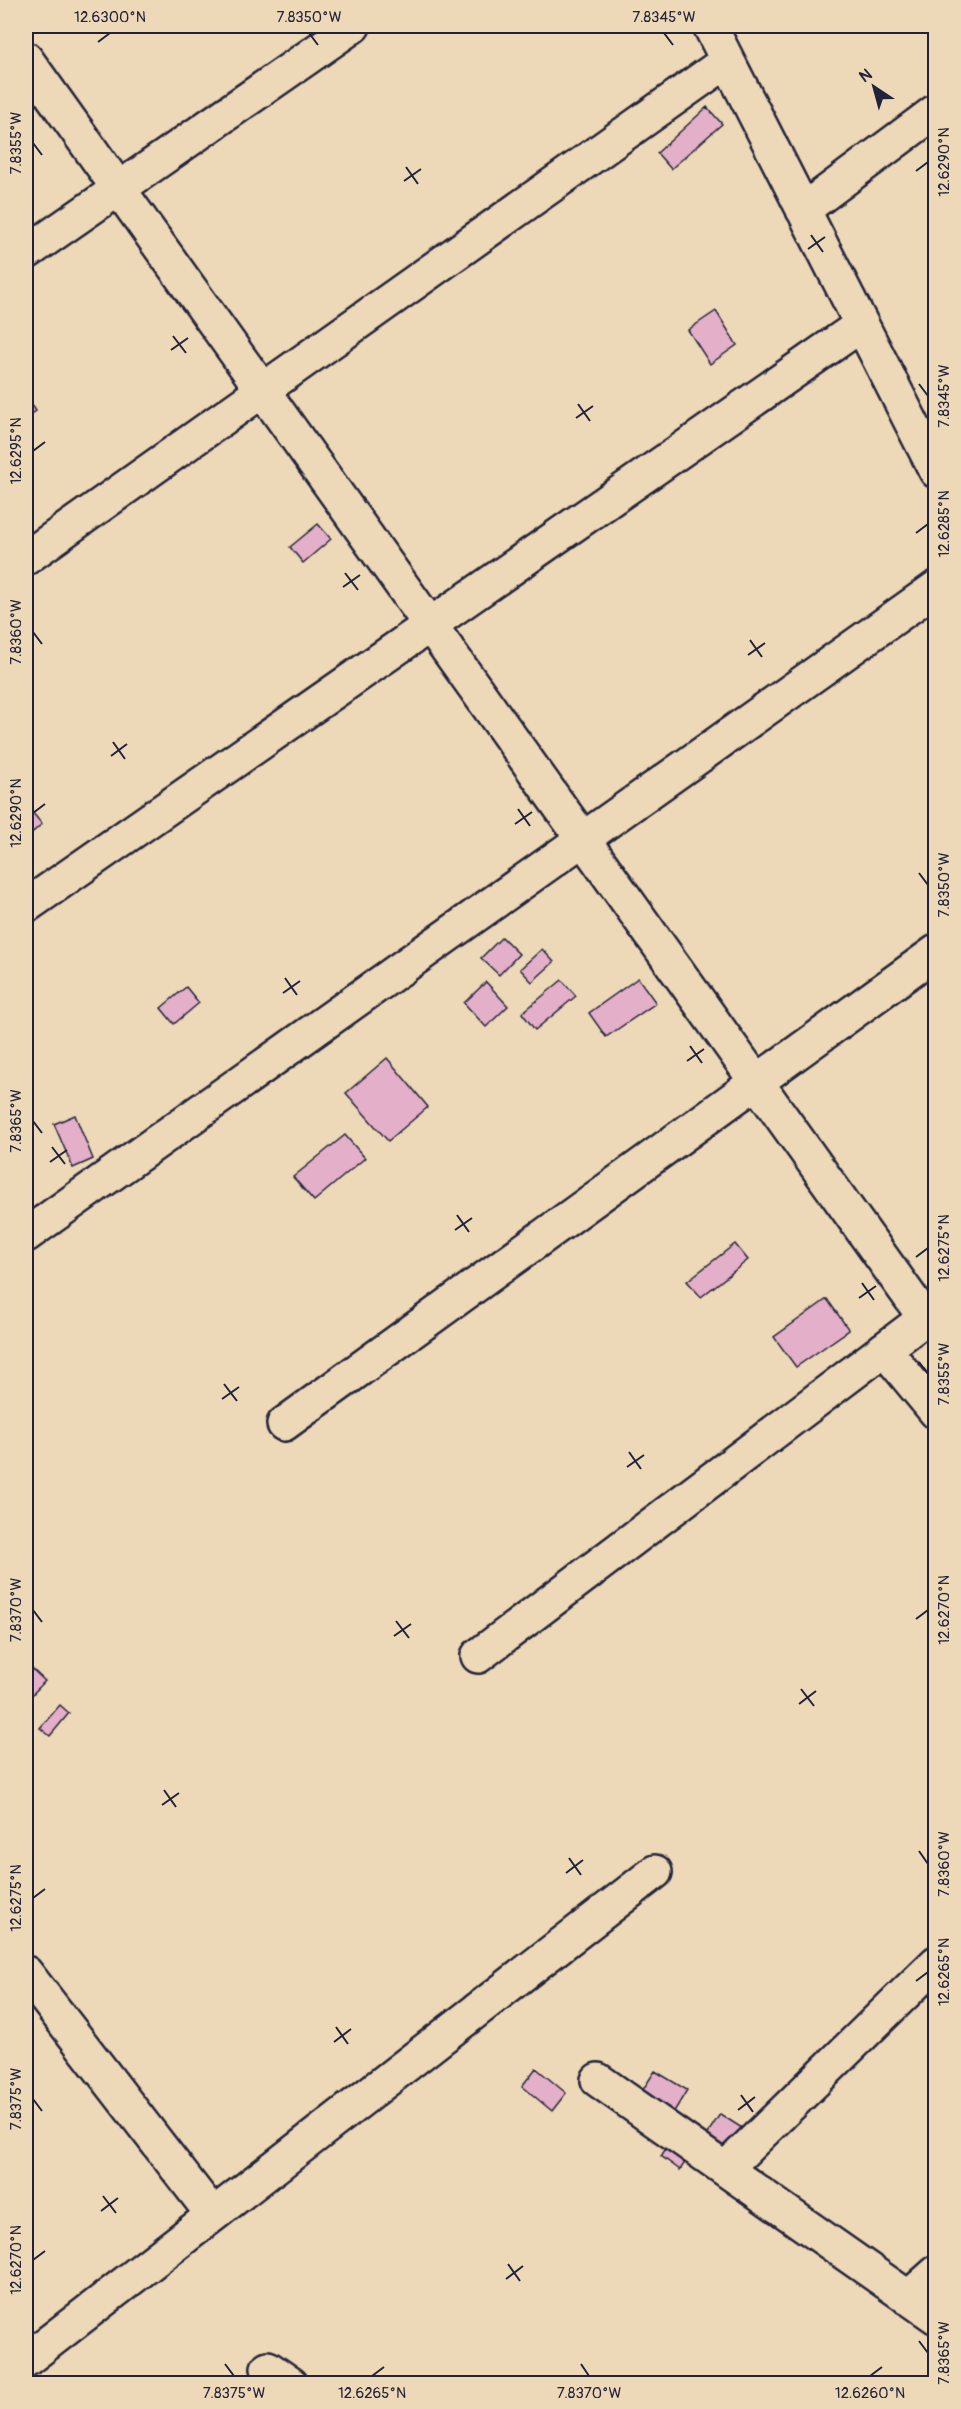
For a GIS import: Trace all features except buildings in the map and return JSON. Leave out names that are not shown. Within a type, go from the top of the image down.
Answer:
[{"type":"street","points":[[26,253],[353,26]]},
{"type":"street","points":[[710,26],[861,325],[931,450]]},
{"type":"street","points":[[26,59],[756,1082],[930,1314],[478,1656]]},
{"type":"street","points":[[26,558],[727,61]]},
{"type":"street","points":[[803,210],[936,111]]},
{"type":"street","points":[[26,906],[861,325]]},
{"type":"street","points":[[26,1235],[936,588]]},
{"type":"street","points":[[284,1424],[936,952]]},
{"type":"street","points":[[884,1348],[936,1412]]},
{"type":"street","points":[[26,2360],[655,1872]]},
{"type":"street","points":[[725,2169],[936,1963]]},
{"type":"street","points":[[26,1973],[213,2214]]},
{"type":"street","points":[[598,2080],[936,2317]]},
{"type":"street","points":[[908,2298],[936,2273]]}]
